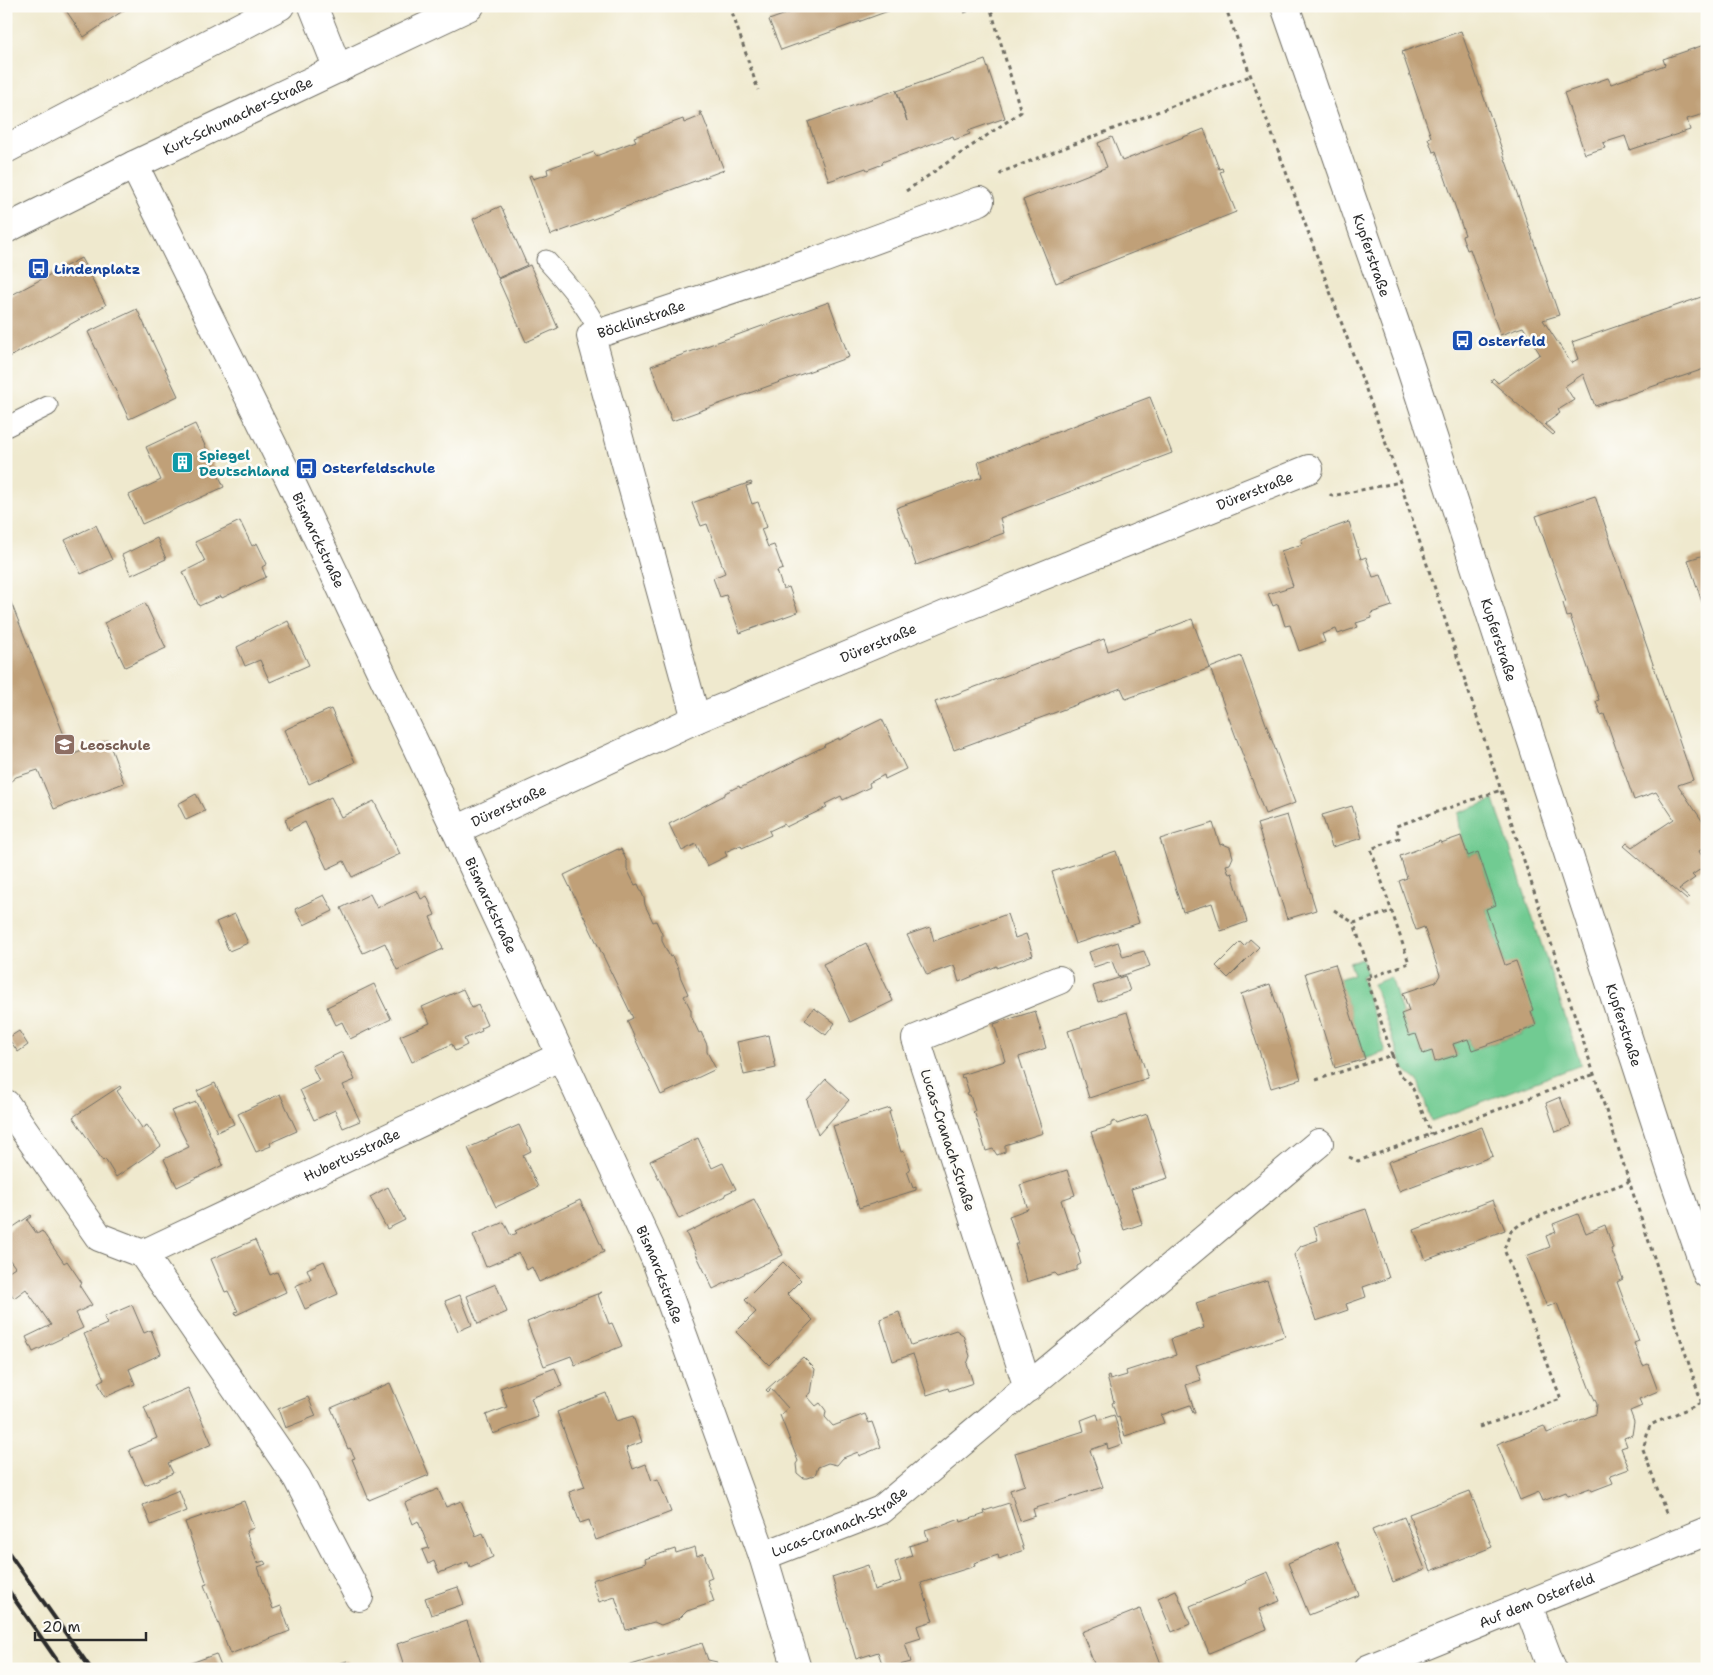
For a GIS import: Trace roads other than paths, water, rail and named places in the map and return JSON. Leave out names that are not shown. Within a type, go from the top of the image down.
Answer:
[{"type":"street","points":[[6,149],[280,6]]},
{"type":"street","points":[[313,6],[338,69]]},
{"type":"street","name":"Kurt-Schumacher-Straße","points":[[6,229],[134,165],[470,6]]},
{"type":"street","name":"Kupferstraße","points":[[1286,6],[1408,360],[1668,1161],[1707,1274]]},
{"type":"street","name":"Bismarckstraße","points":[[134,165],[293,487],[456,830],[655,1258],[763,1556],[797,1669]]},
{"type":"street","name":"Böcklinstraße","points":[[696,719],[591,336],[817,261],[980,200]]},
{"type":"street","name":"Dürerstraße","points":[[456,830],[696,719],[950,613],[1309,469]]},
{"type":"street","name":"Lucas-Cranach-Straße","points":[[1028,1388],[916,1039],[1059,980]]},
{"type":"street","name":"Hubertusstraße","points":[[143,1254],[562,1056]]},
{"type":"street","points":[[6,1104],[99,1237],[143,1254],[297,1478],[360,1597]]},
{"type":"street","name":"Lucas-Cranach-Straße","points":[[763,1556],[881,1510],[1319,1143]]},
{"type":"street","name":"Auf dem Osterfeld","points":[[1368,1669],[1707,1531]]},
{"type":"street","points":[[1527,1603],[1552,1669]]},
{"type":"lane","points":[[546,260],[574,291],[590,313],[600,333]]},
{"type":"lane","points":[[6,427],[48,406]]},
{"type":"railway","points":[[6,1549],[91,1669]]},
{"type":"railway","points":[[6,1587],[63,1669]]},
{"type":"place","name":"Lindenplatz","points":[[38,269]]},
{"type":"place","name":"Osterfeld","points":[[1462,341]]},
{"type":"place","name":"Spiegel Deutschland","points":[[183,463]]},
{"type":"place","name":"Osterfeldschule","points":[[306,468]]},
{"type":"place","name":"Leoschule","points":[[64,745]]}]
